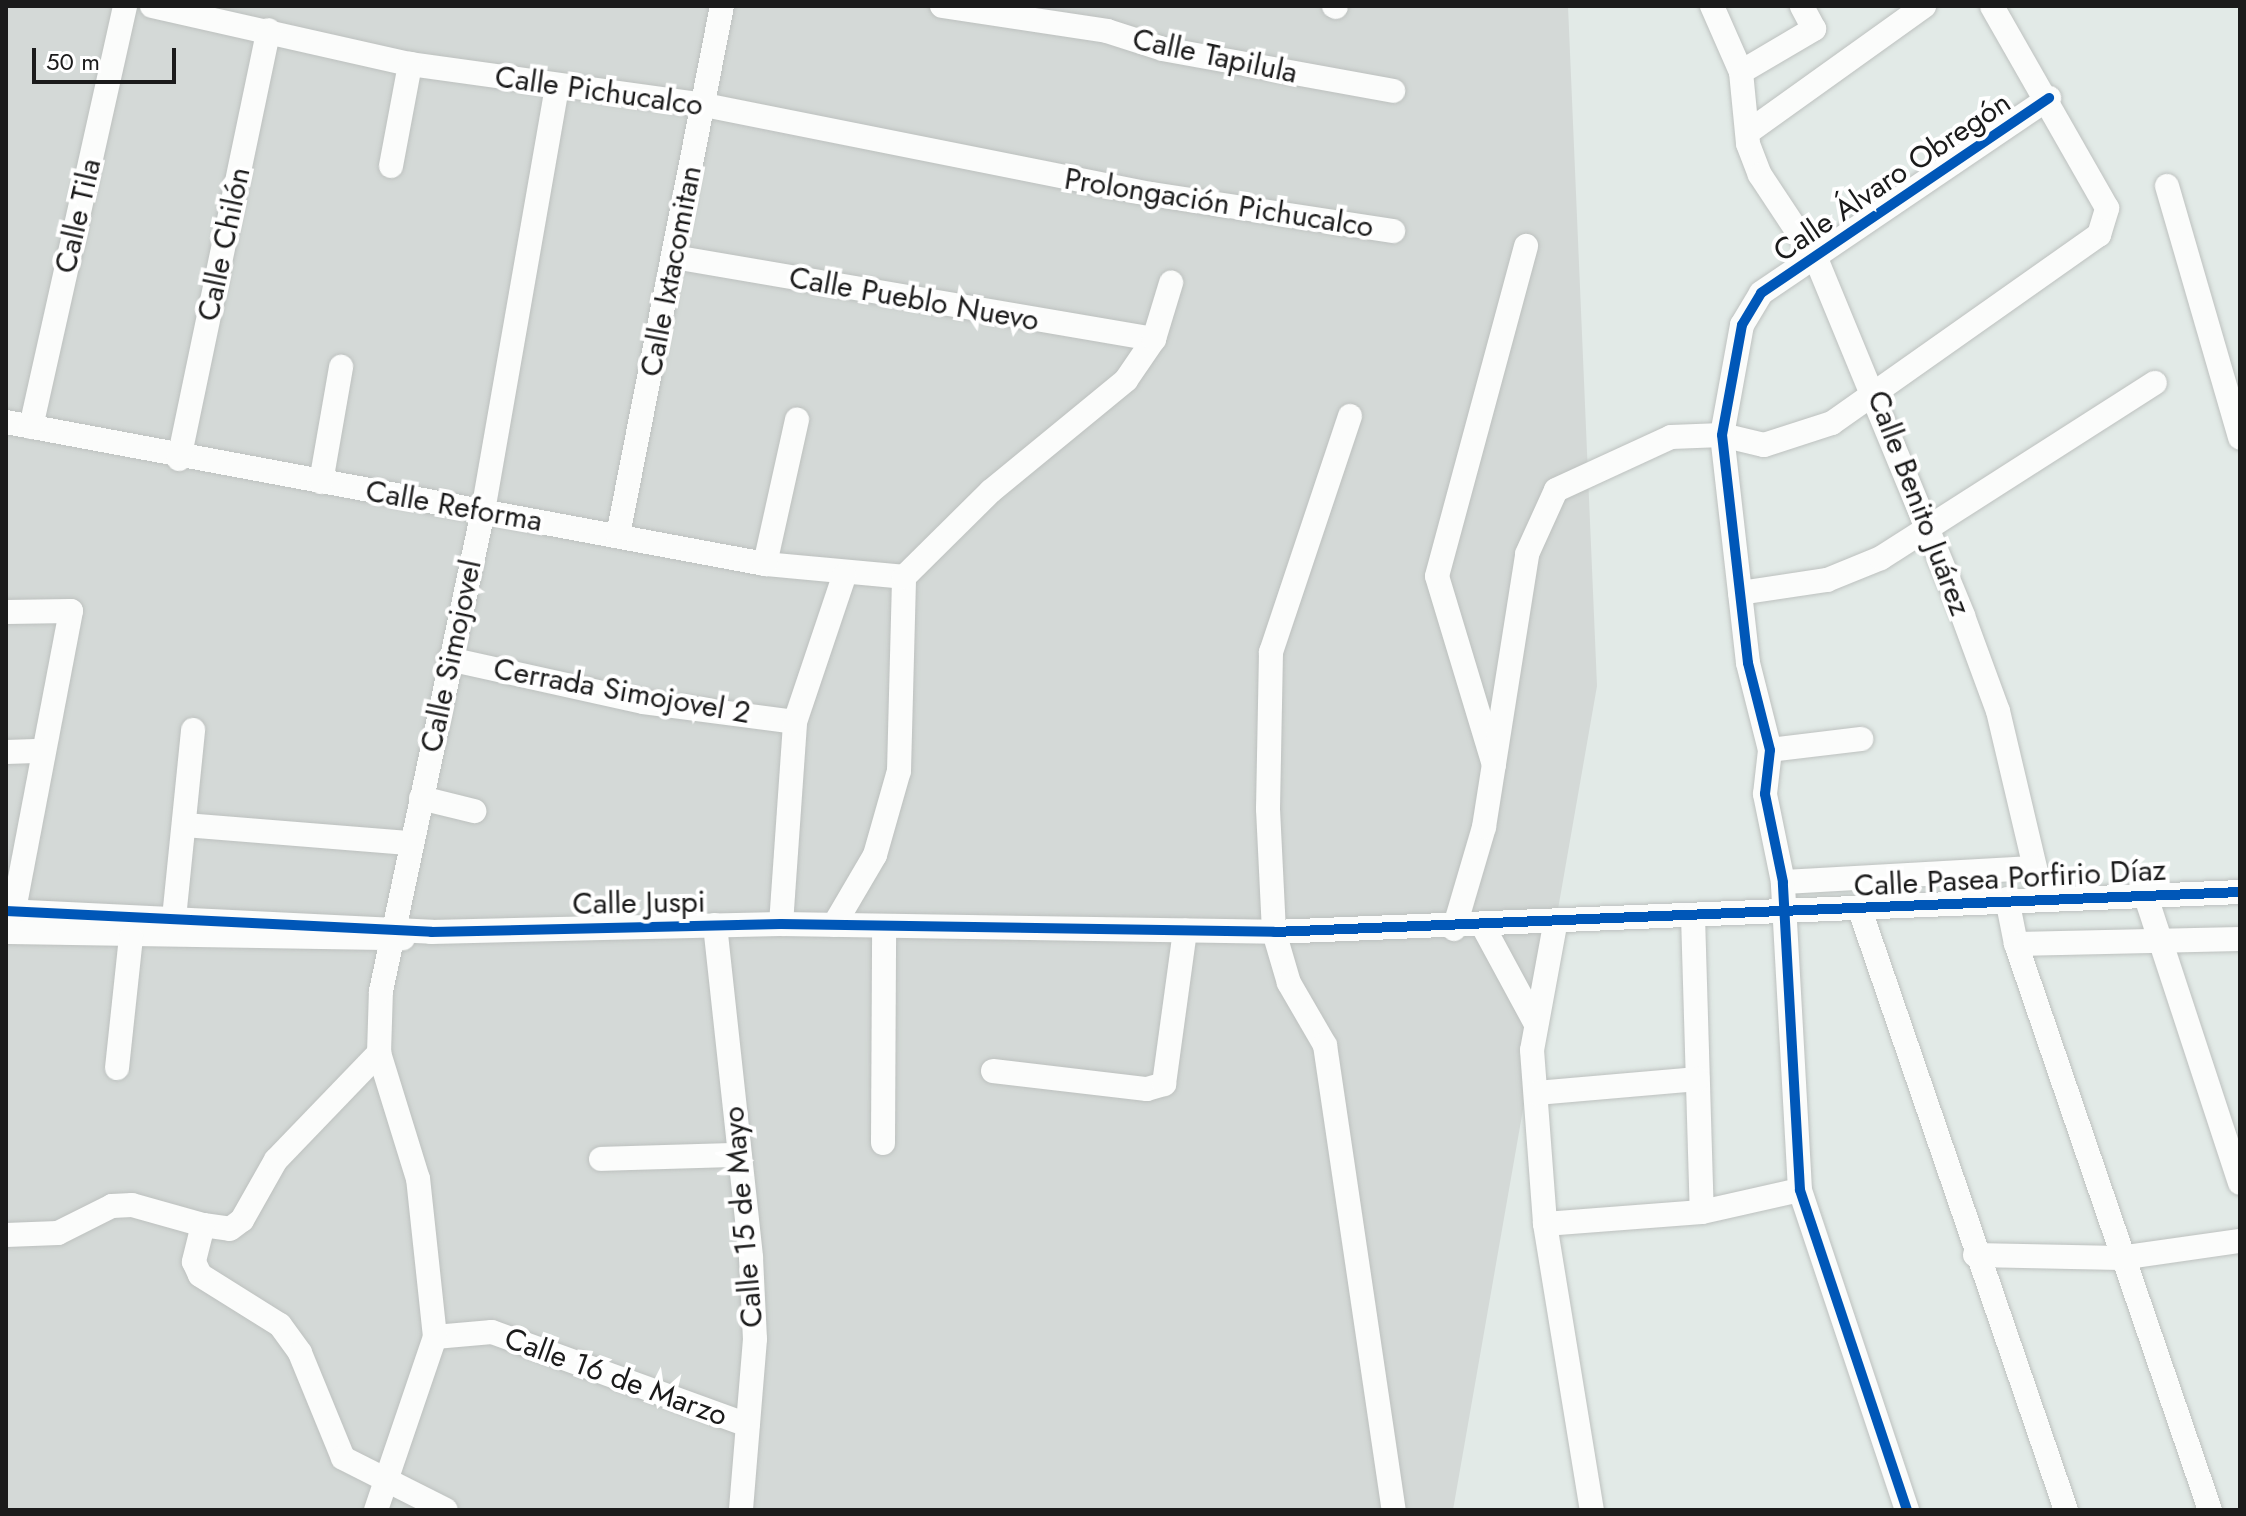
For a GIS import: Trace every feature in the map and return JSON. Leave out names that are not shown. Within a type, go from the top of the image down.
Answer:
[{"type":"street","name":"Calle Tila","points":[[31,427],[125,6]]},
{"type":"street","name":"Calle Pichucalco","points":[[152,6],[410,64],[705,105],[1046,175]]},
{"type":"street","name":"Calle Ixtacomitan","points":[[618,535],[705,105],[722,6]]},
{"type":"street","name":"Calle Tapilula","points":[[942,6],[1107,31],[1163,49],[1393,91]]},
{"type":"street","name":"Calle Benito Juárez","points":[[1712,6],[1741,72],[1760,175],[1817,261],[1878,394],[1998,711],[2042,897]]},
{"type":"street","points":[[1741,72],[1814,29],[1802,6]]},
{"type":"street","points":[[1751,130],[1924,6]]},
{"type":"street","points":[[1454,929],[1495,767],[1527,554],[1556,490],[1671,437],[1722,435],[1764,445],[1796,439],[1878,394],[2099,235],[2107,221],[2107,208],[2049,98],[1992,6]]},
{"type":"street","name":"Calle Chilón","points":[[179,459],[269,30]]},
{"type":"street","points":[[391,166],[410,64]]},
{"type":"street","name":"Calle Simojovel","points":[[379,1053],[390,934],[483,511],[557,85]]},
{"type":"street","name":"Calle Álvaro Obregón","points":[[1722,435],[1742,325],[1761,293],[1817,261],[2049,98]]},
{"type":"street","name":"Prolongación Pichucalco","points":[[1046,175],[1393,231]]},
{"type":"street","points":[[2167,186],[2240,438]]},
{"type":"street","points":[[1495,767],[1437,576],[1526,246]]},
{"type":"street","name":"Calle Pueblo Nuevo","points":[[674,257],[1154,339]]},
{"type":"street","points":[[834,925],[875,855],[899,771],[904,577],[991,491],[1126,380],[1154,339],[1171,283]]},
{"type":"street","points":[[321,482],[341,367]]},
{"type":"street","points":[[1740,593],[1827,580],[1881,558],[2155,383]]},
{"type":"street","points":[[1350,416],[1271,652],[1266,690],[1274,932],[1289,983],[1325,1045],[1394,1510]]},
{"type":"street","points":[[765,564],[797,420]]},
{"type":"street","name":"Calle Reforma","points":[[6,422],[179,459],[618,535],[765,564],[844,576],[904,577]]},
{"type":"street","points":[[1722,435],[1740,593],[1770,750],[1765,794],[1783,882],[1800,1190],[1907,1510]]},
{"type":"street","points":[[781,924],[795,722],[844,576]]},
{"type":"street","points":[[6,612],[71,611],[9,918]]},
{"type":"street","name":"Cerrada Simojovel 2","points":[[449,659],[643,702],[795,722]]},
{"type":"street","points":[[174,918],[193,730]]},
{"type":"street","points":[[1770,750],[1861,739]]},
{"type":"street","points":[[6,752],[43,751]]},
{"type":"street","points":[[421,798],[474,811]]},
{"type":"street","points":[[185,825],[411,843]]},
{"type":"street","points":[[1783,882],[2034,868]]},
{"type":"street","name":"Calle Pasea Porfirio Díaz","points":[[1555,925],[1860,910],[2042,897],[2240,892]]},
{"type":"street","points":[[2145,894],[2240,1183]]},
{"type":"street","points":[[2007,899],[2016,944],[2120,1258],[2210,1510]]},
{"type":"street","points":[[1860,910],[1975,1255],[2066,1510]]},
{"type":"street","points":[[1693,916],[1702,1212]]},
{"type":"street","name":"Calle Juspi","points":[[9,918],[174,918],[390,934]]},
{"type":"street","name":"Calle Juspi","points":[[9,918],[131,938],[781,924],[1274,932],[1555,925]]},
{"type":"street","name":"Calle 15 de Mayo","points":[[715,925],[755,1339],[741,1510]]},
{"type":"street","points":[[1555,925],[1536,1024],[1545,1224],[1592,1510]]},
{"type":"street","points":[[883,1143],[884,926]]},
{"type":"street","points":[[1484,928],[1536,1024]]},
{"type":"street","points":[[993,1071],[1147,1089],[1164,1084],[1185,930]]},
{"type":"street","points":[[117,1068],[131,938]]},
{"type":"street","points":[[2016,944],[2240,939]]},
{"type":"street","points":[[6,1235],[58,1233],[112,1206],[132,1205],[203,1225],[230,1229],[242,1220],[276,1160],[379,1053],[418,1179],[435,1337],[376,1510]]},
{"type":"street","points":[[1537,1093],[1697,1079]]},
{"type":"street","points":[[601,1159],[737,1155]]},
{"type":"street","points":[[1545,1224],[1702,1212],[1800,1190]]},
{"type":"street","points":[[203,1225],[194,1262],[200,1275],[280,1325],[300,1353],[343,1458],[386,1486],[446,1510]]},
{"type":"street","points":[[1975,1255],[2120,1258],[2240,1241]]},
{"type":"street","name":"Calle 16 de Marzo","points":[[435,1337],[492,1332],[748,1425]]},
{"type":"shaded area","points":[[6,6],[1568,6],[1597,686],[1453,1510],[6,1510]]},
{"type":"cycle path","points":[[1907,1510],[1800,1190],[1783,882],[1765,794],[1770,750],[1748,663],[1722,435],[1742,325],[1761,293],[2049,98]]},
{"type":"cycle path","points":[[6,911],[431,932],[781,924],[1274,932],[2240,892]]}]
